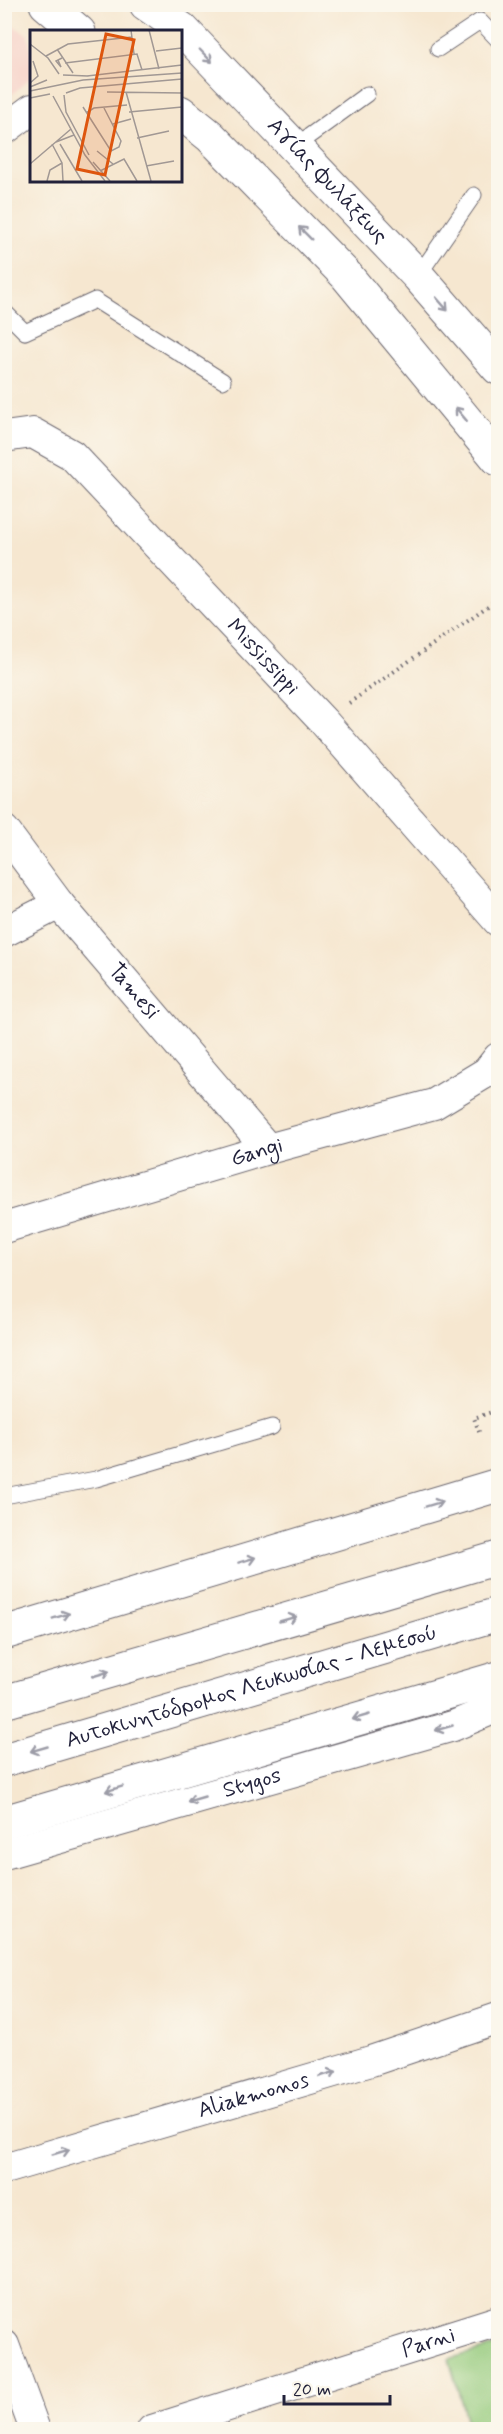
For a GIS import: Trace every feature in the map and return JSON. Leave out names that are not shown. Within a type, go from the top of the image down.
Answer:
[{"type":"main road","points":[[46,4],[77,30]]},
{"type":"main road","name":"Αγίας Φυλάξεως","points":[[146,4],[182,29],[418,276],[498,368]]},
{"type":"main road","points":[[182,114],[210,136],[346,275],[498,459]]},
{"type":"main road","points":[[4,1633],[498,1485]]},
{"type":"main road","points":[[4,1702],[498,1558]]},
{"type":"main road","name":"Αυτοκινητόδρομος Λευκωσίας - Λεμεσού","points":[[4,1760],[498,1614]]},
{"type":"main road","points":[[4,1822],[498,1678]]},
{"type":"street","points":[[4,130],[30,110]]},
{"type":"street","name":"Mississippi","points":[[4,437],[33,433],[72,454],[323,722],[498,921]]},
{"type":"street","name":"Tamesi","points":[[4,830],[59,904],[268,1149]]},
{"type":"street","points":[[4,932],[59,904]]},
{"type":"street","name":"Gangi","points":[[4,1228],[268,1149],[434,1104],[486,1072],[498,1058]]},
{"type":"street","name":"Stygos","points":[[4,1854],[453,1726],[498,1707]]},
{"type":"street","name":"Aliakmonos","points":[[4,2169],[371,2061],[498,2018]]},
{"type":"street","name":"Parni","points":[[152,2430],[498,2321]]},
{"type":"street","points":[[4,2345],[35,2430]]},
{"type":"lane","points":[[438,49],[480,21],[498,40]]},
{"type":"lane","points":[[294,147],[367,94]]},
{"type":"lane","points":[[418,276],[474,195]]},
{"type":"lane","points":[[4,311],[25,332],[95,300],[223,381]]},
{"type":"lane","points":[[4,1496],[96,1479],[272,1426]]},
{"type":"path","points":[[323,722],[498,599]]},
{"type":"path","points":[[479,1432],[474,1418],[498,1410]]},
{"type":"shaded area","points":[[4,20],[28,35],[30,50],[30,78],[5,101]]},
{"type":"green space","points":[[498,2345],[498,2429],[469,2429],[449,2359]]}]
